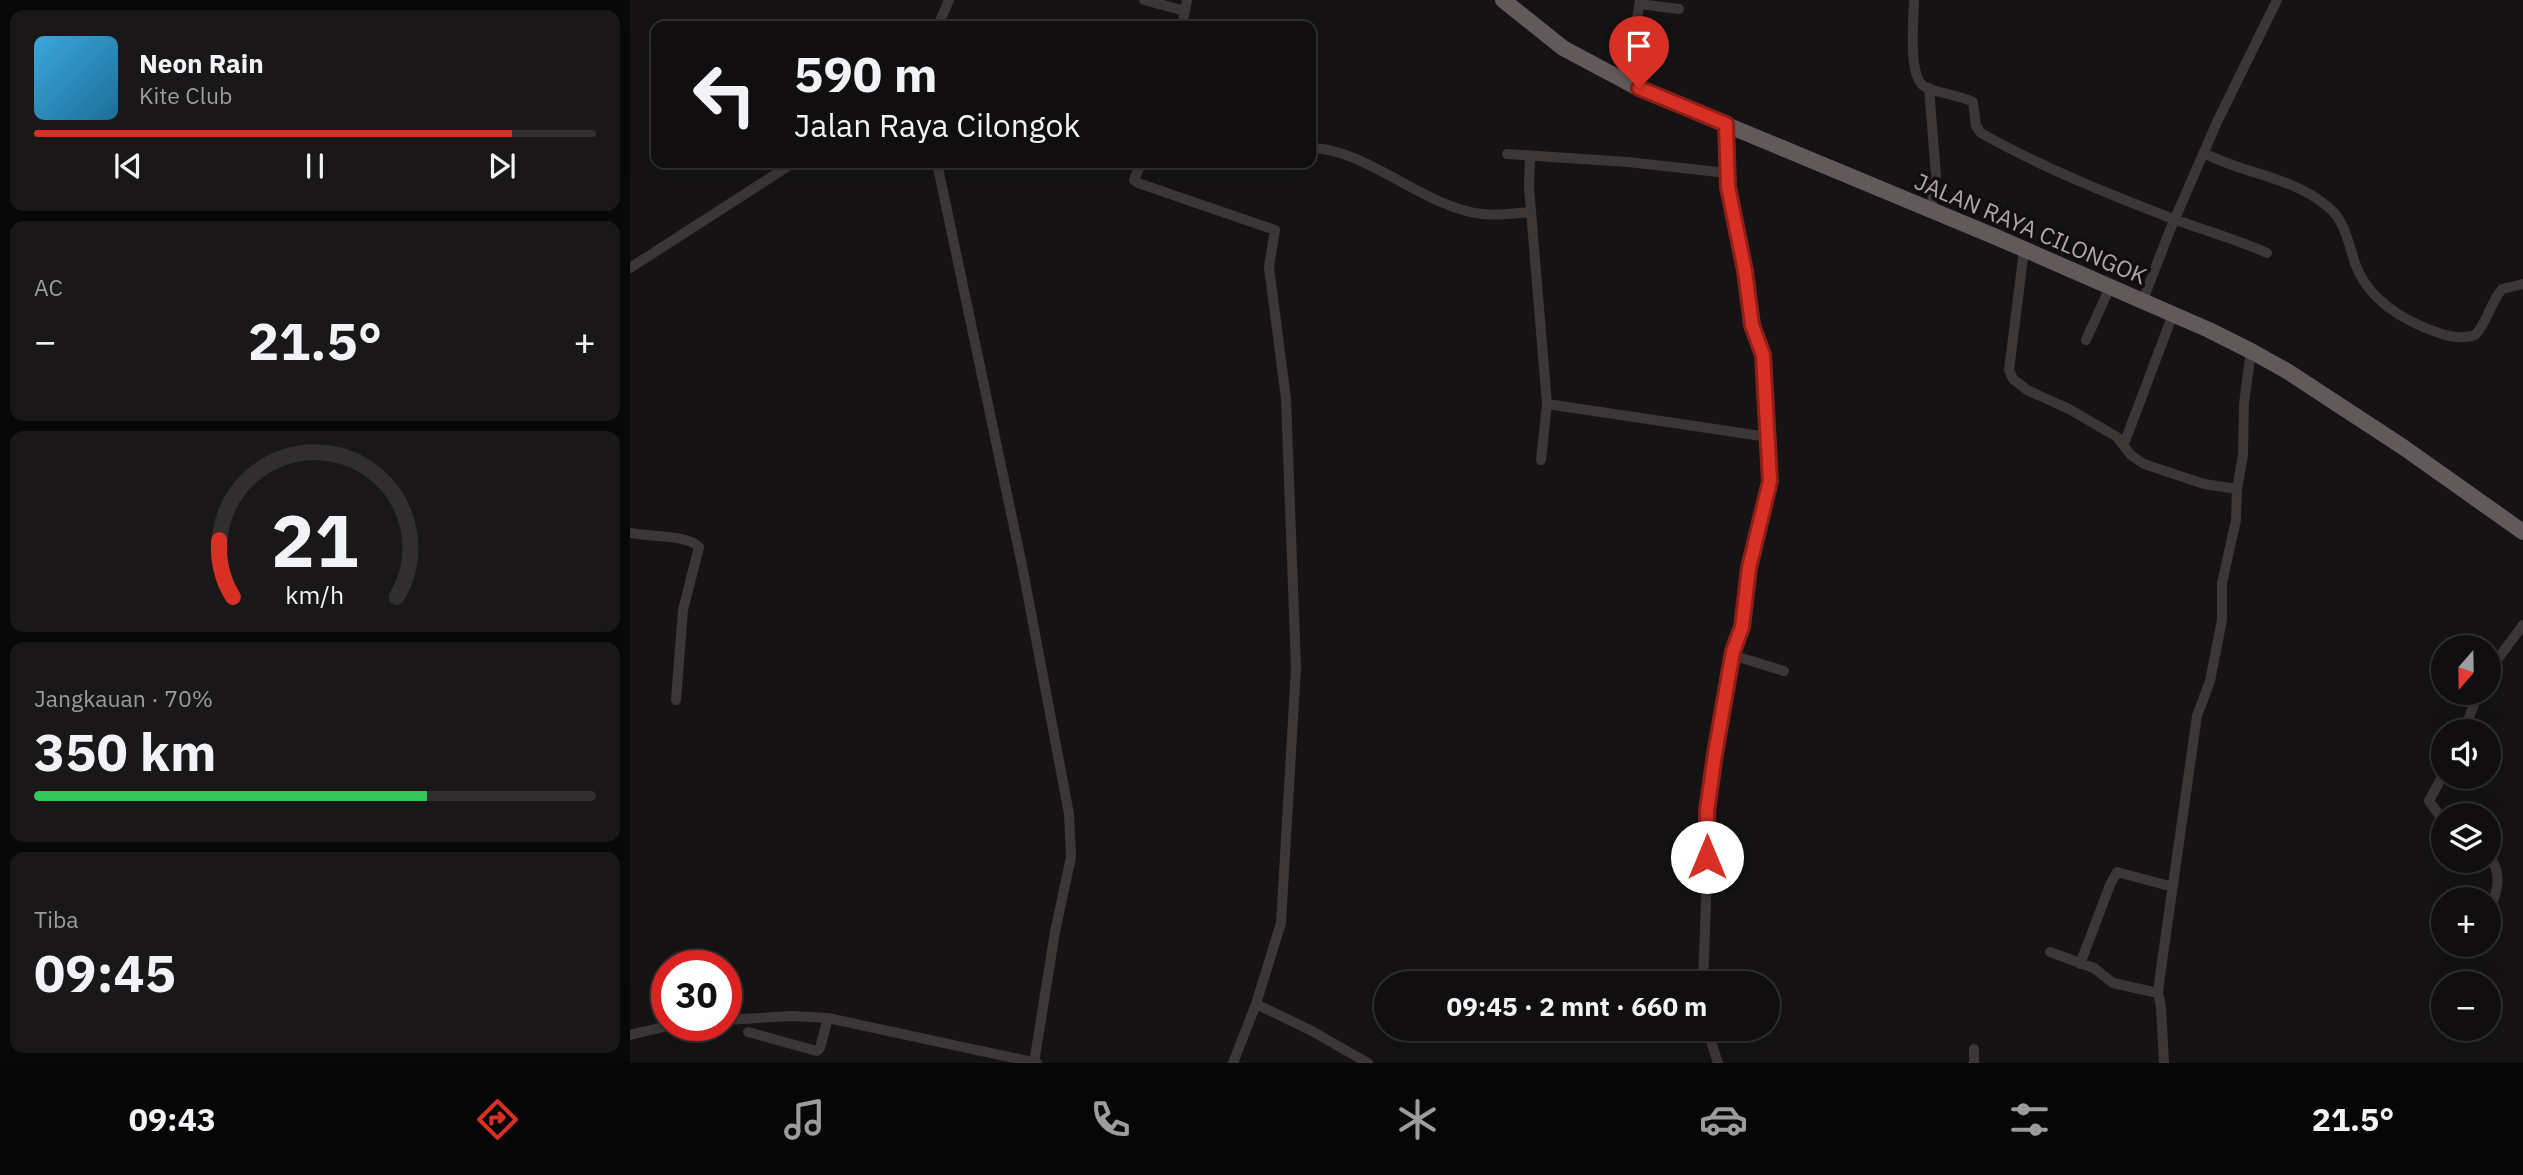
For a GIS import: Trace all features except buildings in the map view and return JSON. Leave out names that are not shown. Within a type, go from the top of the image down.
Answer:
[{"type":"highway","name":"JALAN RAYA CILONGOK","points":[[1503,0],[1563,48],[1639,88],[2143,300],[2251,351],[2287,371],[2403,447],[2523,532]]},
{"type":"street","points":[[940,21],[949,0]]},
{"type":"street","points":[[1144,0],[1186,5]]},
{"type":"street","points":[[1914,0],[1913,66],[1922,84],[1971,101],[1978,130],[2027,158],[2174,219],[2232,237],[2267,253]]},
{"type":"street","points":[[2143,300],[2174,219],[2277,0]]},
{"type":"street","points":[[1622,78],[1634,38],[1640,2],[1679,9]]},
{"type":"street","points":[[1929,88],[1936,175],[1931,209]]},
{"type":"street","points":[[1703,971],[1707,811],[1732,655],[1742,627],[1749,568],[1770,481],[1763,355],[1752,325],[1727,173],[1726,124]]},
{"type":"street","points":[[1316,149],[1343,154],[1420,193],[1469,211],[1498,215],[1531,212]]},
{"type":"street","points":[[2204,153],[2217,160],[2267,174],[2326,205],[2345,230],[2356,267],[2377,300],[2410,321],[2431,330],[2455,338],[2475,335],[2483,326],[2490,306],[2502,289],[2523,284]]},
{"type":"street","points":[[1507,154],[1628,162],[1727,173]]},
{"type":"street","points":[[1530,156],[1531,212],[1547,404],[1541,460]]},
{"type":"street","points":[[630,268],[785,168]]},
{"type":"street","points":[[742,1019],[792,1016],[828,1018],[1035,1063],[1055,932],[1071,857],[1069,814],[1020,553],[938,168]]},
{"type":"street","points":[[1139,168],[1134,180],[1138,183],[1275,230],[1269,267],[1286,399],[1296,668],[1283,910],[1275,949],[1233,1063]]},
{"type":"street","points":[[2024,250],[2009,370],[2013,379],[2026,390],[2092,421],[2124,444],[2131,455],[2144,464],[2204,484],[2237,489]]},
{"type":"street","points":[[2086,340],[2110,287]]},
{"type":"street","points":[[2124,444],[2174,314]]},
{"type":"street","points":[[2164,1063],[2158,993],[2197,716],[2210,681],[2222,620],[2222,583],[2236,520],[2237,489],[2243,455],[2244,404],[2251,351]]},
{"type":"street","points":[[1547,404],[1768,437]]},
{"type":"street","points":[[630,533],[684,540],[699,547],[683,610],[676,700]]},
{"type":"street","points":[[2501,655],[2523,625]]},
{"type":"street","points":[[1732,655],[1784,671]]},
{"type":"street","points":[[2080,964],[2110,885],[2118,872],[2173,887]]},
{"type":"street","points":[[2050,952],[2097,969],[2113,983],[2158,993]]},
{"type":"street","points":[[1256,1003],[1368,1063]]},
{"type":"street","points":[[748,1032],[817,1051],[828,1018]]},
{"type":"street","points":[[630,1035],[651,1030]]},
{"type":"street","points":[[1711,1041],[1718,1063]]},
{"type":"street","points":[[1974,1049],[1974,1063]]},
{"type":"route","points":[[1639,88],[1726,124],[1728,187],[1736,217],[1752,325],[1763,355],[1766,382],[1770,481],[1749,568],[1742,627],[1733,651],[1715,754],[1707,811],[1707,857]]}]
